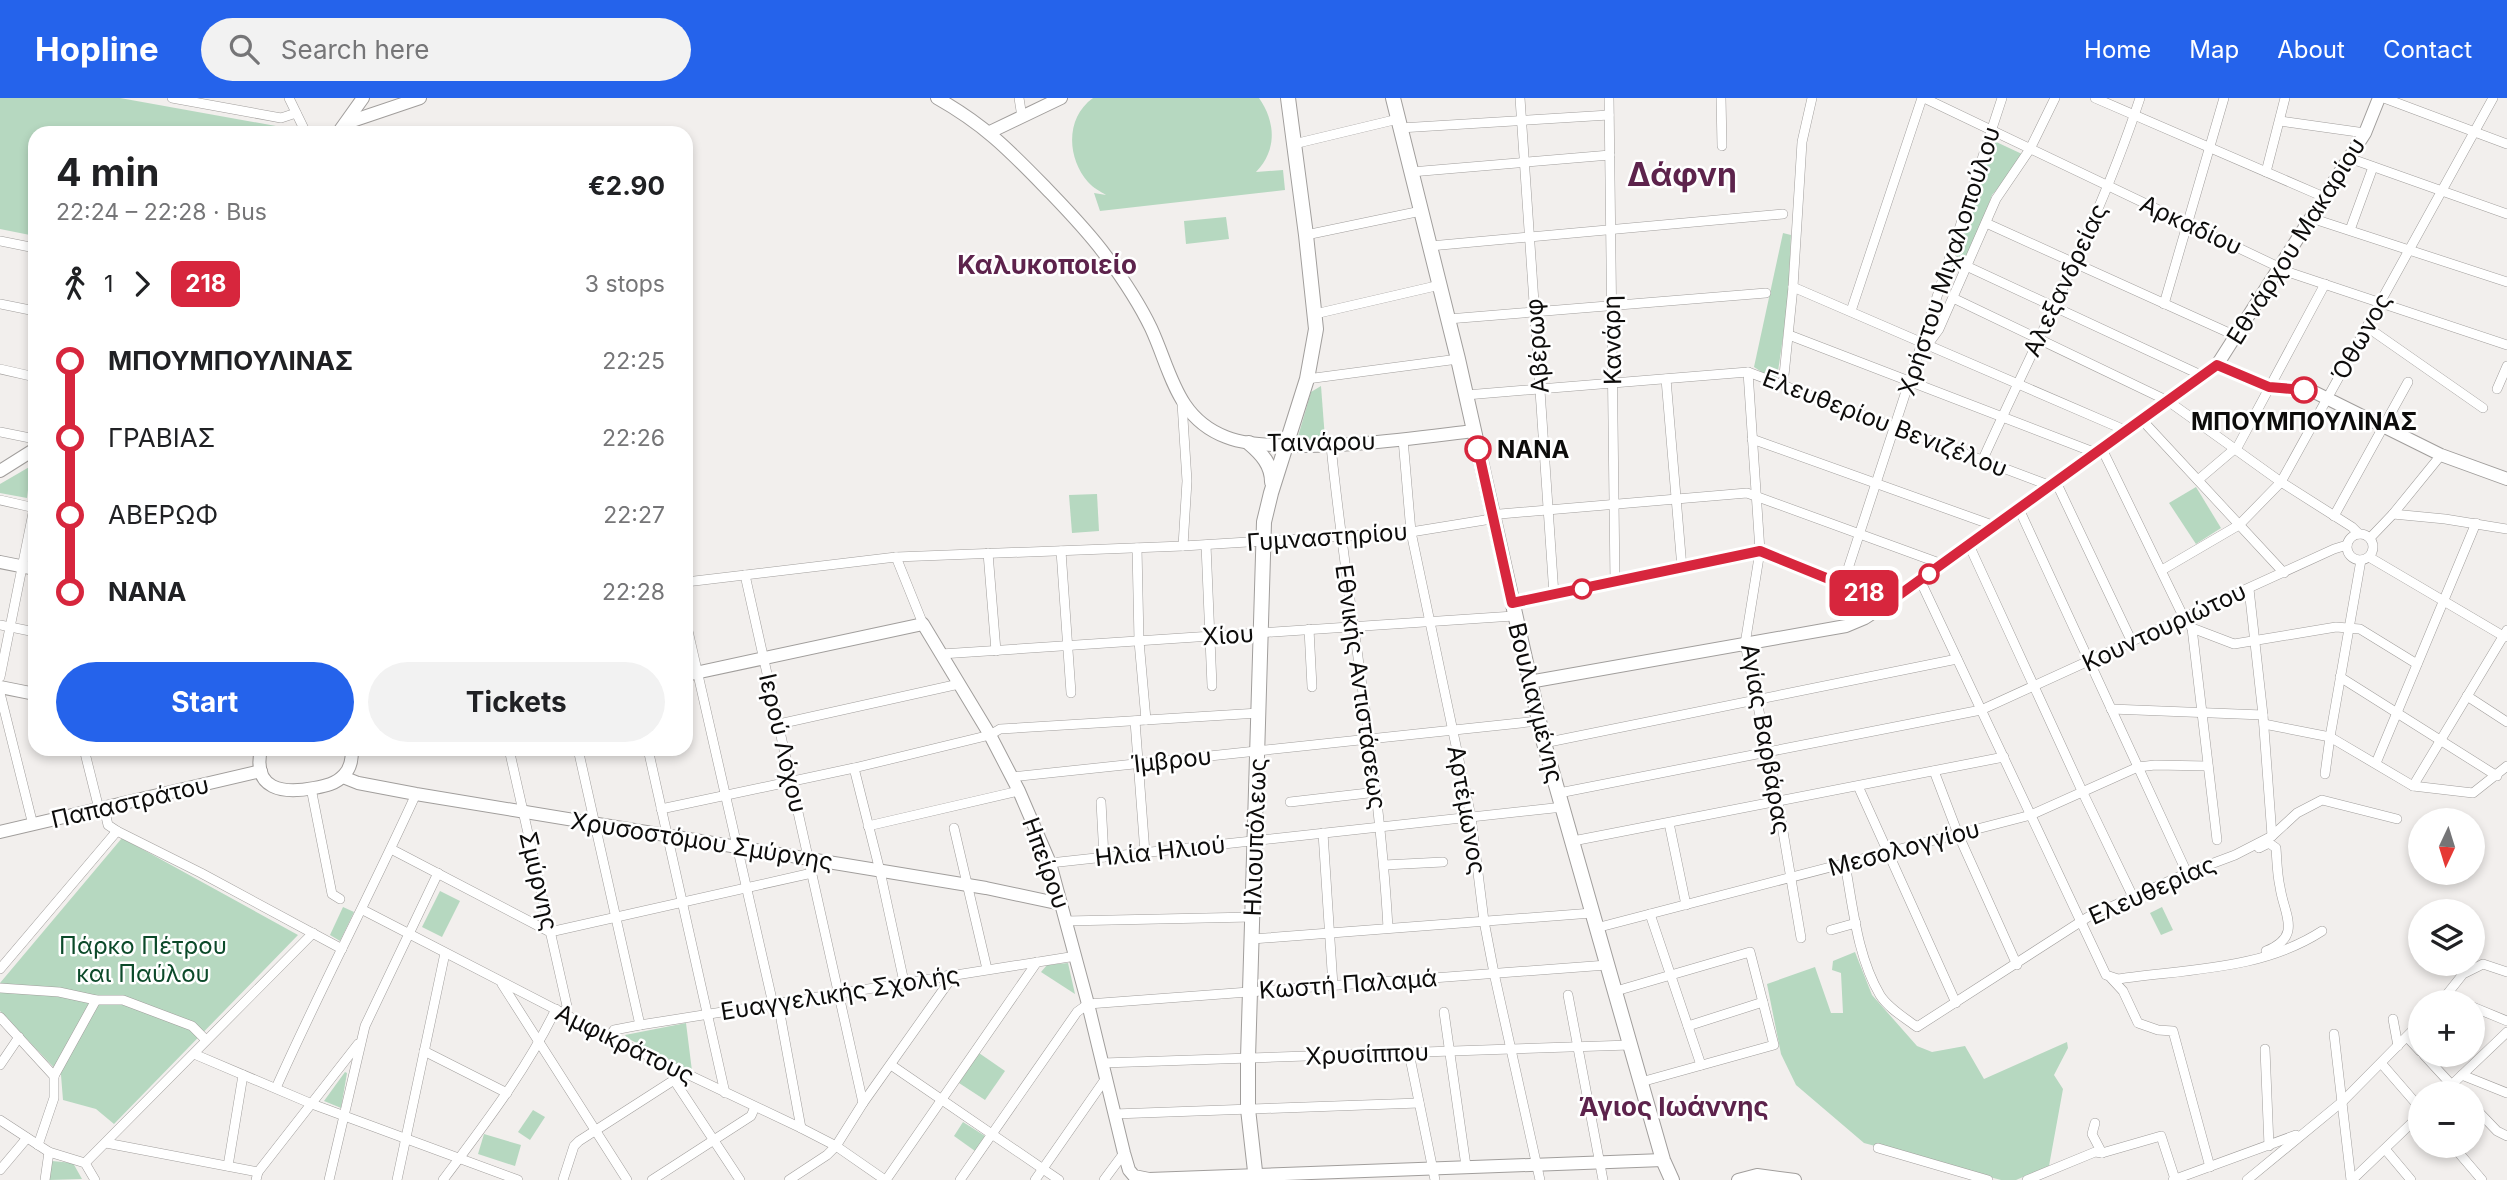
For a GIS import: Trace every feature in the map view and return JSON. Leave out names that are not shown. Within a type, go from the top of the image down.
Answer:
[{"type":"main road","points":[[1271,493],[1307,379],[1315,342],[1315,314],[1288,98]]},
{"type":"main road","name":"Βουλιαγμένης","points":[[1393,98],[1458,359],[1544,743],[1663,1160],[1672,1180]]},
{"type":"main road","points":[[1249,443],[1265,458],[1270,469],[1271,493]]},
{"type":"main road","name":"Ηλιουπόλεως","points":[[1256,1177],[1248,1109],[1248,1058],[1264,522],[1271,493]]},
{"type":"street","points":[[175,98],[281,118],[296,113]]},
{"type":"street","points":[[289,98],[302,126]]},
{"type":"street","points":[[343,126],[362,98]]},
{"type":"street","points":[[347,126],[420,98]]},
{"type":"street","points":[[937,98],[950,102],[990,132],[1077,220],[1132,293],[1151,328],[1182,403],[1188,481],[1183,546]]},
{"type":"street","points":[[1019,98],[1022,117]]},
{"type":"street","points":[[990,132],[1061,98]]},
{"type":"street","name":"Αβέρωφ","points":[[1520,98],[1554,595]]},
{"type":"street","name":"Κανάρη","points":[[1609,98],[1615,582]]},
{"type":"street","points":[[1721,98],[1723,146]]},
{"type":"street","points":[[1783,385],[1793,287],[1802,142],[1812,98]]},
{"type":"street","points":[[1851,311],[1923,98]]},
{"type":"street","name":"Αρκαδίου","points":[[1923,98],[2280,267],[2379,304],[2507,345]]},
{"type":"street","name":"Χρήστου Μιχαλοπούλου","points":[[1843,584],[2002,98]]},
{"type":"street","points":[[1924,342],[1931,340],[1939,329],[1996,199],[2030,149],[2055,98]]},
{"type":"street","points":[[2095,98],[2324,197]]},
{"type":"street","name":"Αλεξανδρείας","points":[[1983,458],[2074,263],[2107,187],[2140,98]]},
{"type":"street","points":[[2164,304],[2224,98]]},
{"type":"street","points":[[2266,172],[2285,98]]},
{"type":"street","name":"Εθνάρχου Μακαρίου","points":[[1529,682],[1846,626],[1865,618],[1888,603],[2217,365],[2365,133],[2379,98]]},
{"type":"street","points":[[2385,98],[2507,145]]},
{"type":"street","name":"Όθωνος","points":[[2162,570],[2239,525],[2281,482],[2493,98]]},
{"type":"street","points":[[1294,144],[1399,124],[1522,121],[1609,115]]},
{"type":"street","points":[[2280,121],[2365,133]]},
{"type":"street","points":[[1411,172],[1610,155]]},
{"type":"street","points":[[2349,159],[2507,215]]},
{"type":"street","points":[[2350,230],[2372,167]]},
{"type":"street","points":[[1306,235],[1421,211]]},
{"type":"street","points":[[1430,246],[1529,235],[1783,215]]},
{"type":"street","points":[[2311,218],[2507,282]]},
{"type":"street","points":[[1986,223],[2236,336]]},
{"type":"street","points":[[0,241],[28,247]]},
{"type":"street","points":[[1949,258],[2203,376]]},
{"type":"street","points":[[2198,481],[2234,449],[2325,284]]},
{"type":"street","points":[[1315,314],[1440,285]]},
{"type":"street","points":[[1793,287],[2127,430]]},
{"type":"street","points":[[1448,319],[1766,293]]},
{"type":"street","points":[[1953,298],[2168,401],[2281,482],[2359,534],[2370,538],[2374,547],[2365,558],[2349,628],[2325,774]]},
{"type":"street","points":[[0,304],[28,310]]},
{"type":"street","points":[[2367,327],[2483,408]]},
{"type":"street","points":[[1789,335],[2002,417],[2099,451],[2192,628],[2217,840]]},
{"type":"street","points":[[1307,379],[1458,359]]},
{"type":"street","points":[[2217,365],[2269,387],[2307,390],[2441,455],[2507,479]]},
{"type":"street","points":[[2497,389],[2507,366]]},
{"type":"street","points":[[0,369],[28,375]]},
{"type":"street","name":"Ελευθερίου Βενιζέλου","points":[[1466,395],[1748,372],[2053,484]]},
{"type":"street","name":"Αγίας Βαρβάρας","points":[[1748,372],[1760,551],[1745,644],[1792,877],[1801,938]]},
{"type":"street","points":[[1666,379],[1682,568]]},
{"type":"street","points":[[2334,516],[2408,382]]},
{"type":"street","name":"Ταινάρου","points":[[1182,403],[1209,429],[1228,438],[1249,443],[1331,446],[1474,431]]},
{"type":"street","points":[[2142,420],[2284,573]]},
{"type":"street","points":[[0,432],[28,438]]},
{"type":"street","name":"Αρτέμωνος","points":[[1403,439],[1411,532],[1471,817],[1484,921],[1494,973],[1540,1180]]},
{"type":"street","points":[[1752,439],[1995,526]]},
{"type":"street","name":"Εθνικής Αντιστάσεως","points":[[1331,446],[1340,537],[1377,792],[1388,928]]},
{"type":"street","points":[[0,471],[28,453]]},
{"type":"street","points":[[2370,538],[2441,455]]},
{"type":"street","points":[[2053,484],[2132,642]]},
{"type":"street","name":"Γυμναστηρίου","points":[[693,581],[896,557],[1206,545],[1411,532],[1500,514],[1675,498],[1747,493],[1756,495]]},
{"type":"street","points":[[1756,495],[1942,565]]},
{"type":"street","points":[[0,500],[28,505]]},
{"type":"street","points":[[2019,509],[2187,873]]},
{"type":"street","points":[[2393,514],[2507,529]]},
{"type":"street","points":[[2376,763],[2476,523]]},
{"type":"street","points":[[2359,534],[2349,540],[2347,545],[2351,555],[2365,558],[2506,634],[2413,786]]},
{"type":"street","points":[[1206,545],[1212,686]]},
{"type":"street","points":[[1969,545],[2082,793],[2133,897]]},
{"type":"street","name":"Κουντουριώτου","points":[[1768,752],[1982,710],[2347,545]]},
{"type":"street","points":[[1137,548],[1139,641],[1146,720]]},
{"type":"street","points":[[1061,551],[1071,693]]},
{"type":"street","points":[[1513,609],[1554,595],[1760,551],[1888,603]]},
{"type":"street","points":[[988,553],[996,650]]},
{"type":"street","name":"Ηπείρου","points":[[896,557],[923,624],[990,735],[1019,791],[1050,863],[1076,956],[1124,1153],[1132,1174],[1149,1179]]},
{"type":"street","points":[[0,562],[28,568]]},
{"type":"street","points":[[0,677],[5,626],[28,570]]},
{"type":"street","name":"Ιερού Λόχου","points":[[745,575],[863,1104]]},
{"type":"street","points":[[1920,580],[2106,975],[2123,991],[2138,1023],[2158,1030],[2173,1031],[2189,1098],[2210,1167]]},
{"type":"street","points":[[2249,589],[2272,836]]},
{"type":"street","name":"Χίου","points":[[941,654],[1429,621],[1513,609]]},
{"type":"street","points":[[693,674],[923,624]]},
{"type":"street","points":[[5,626],[28,631]]},
{"type":"street","points":[[2192,628],[2229,642],[2255,641],[2336,627],[2360,629],[2417,664]]},
{"type":"street","points":[[1309,629],[1312,687]]},
{"type":"street","points":[[1544,743],[1957,659]]},
{"type":"street","points":[[2340,677],[2441,738],[2497,776]]},
{"type":"street","points":[[693,678],[726,796],[776,1003],[801,1128]]},
{"type":"street","points":[[779,724],[959,684]]},
{"type":"street","points":[[0,687],[28,693]]},
{"type":"street","points":[[0,694],[33,825]]},
{"type":"street","points":[[2467,696],[2507,722]]},
{"type":"street","points":[[2111,709],[2203,712],[2263,719],[2330,737],[2413,786],[2473,793],[2507,766]]},
{"type":"street","points":[[662,809],[854,768],[990,735],[1000,729],[1259,713]]},
{"type":"street","points":[[1135,721],[1145,853]]},
{"type":"street","name":"Ίμβρου","points":[[1012,777],[1539,721]]},
{"type":"street","name":"Ηλία Ηλιού","points":[[1050,863],[1471,817],[1561,800],[1768,752]]},
{"type":"street","points":[[86,756],[108,825],[342,949]]},
{"type":"street","points":[[259,756],[261,771],[267,781],[275,788],[285,791],[327,786],[343,777],[349,768],[351,756]]},
{"type":"street","name":"Σμύρνης","points":[[511,756],[567,1006],[560,1011]]},
{"type":"street","points":[[579,756],[640,1025]]},
{"type":"street","points":[[650,756],[725,1093]]},
{"type":"street","points":[[1573,841],[2004,757]]},
{"type":"street","name":"Μεσολογγίου","points":[[1596,928],[2031,815],[2138,767],[2208,766]]},
{"type":"street","points":[[854,768],[904,982]]},
{"type":"street","name":"Παπαστράτου","points":[[0,832],[261,771]]},
{"type":"street","points":[[1934,771],[1958,834],[2017,965]]},
{"type":"street","name":"Χρυσοστόμου Σμύρνης","points":[[343,777],[358,783],[416,794],[968,885],[1061,904]]},
{"type":"street","points":[[1858,786],[1956,1003]]},
{"type":"street","points":[[311,788],[332,894],[340,899]]},
{"type":"street","points":[[869,826],[1019,791]]},
{"type":"street","points":[[1290,802],[1377,792]]},
{"type":"street","points":[[276,1088],[416,794]]},
{"type":"street","name":"Ελευθερίας","points":[[1856,923],[1863,954],[1880,995],[1886,1003],[1917,1027],[2017,965],[2081,921],[2187,873],[2235,855],[2272,836],[2297,813],[2322,800],[2398,819]]},
{"type":"street","points":[[1101,803],[1104,857]]},
{"type":"street","points":[[1669,823],[1686,905]]},
{"type":"street","points":[[954,828],[987,969]]},
{"type":"street","points":[[0,969],[117,831]]},
{"type":"street","points":[[1323,833],[1333,986]]},
{"type":"street","points":[[2228,966],[2283,942],[2288,925],[2288,912],[2280,890],[2275,845],[2269,844],[2235,855]]},
{"type":"street","points":[[391,849],[550,932],[812,873]]},
{"type":"street","points":[[1384,865],[1443,862]]},
{"type":"street","points":[[1831,930],[1856,923],[1845,864]]},
{"type":"street","points":[[329,1180],[359,1042],[438,873]]},
{"type":"street","name":"Αμφικράτους","points":[[363,910],[610,1037],[676,1076],[725,1093],[836,1146],[885,1180]]},
{"type":"street","points":[[1252,939],[1592,913]]},
{"type":"street","points":[[1650,914],[1701,1065]]},
{"type":"street","points":[[1066,921],[1252,917]]},
{"type":"street","points":[[2111,978],[2228,966],[2306,942],[2322,931]]},
{"type":"street","points":[[85,1163],[313,933]]},
{"type":"street","points":[[1616,991],[1750,952],[1774,1045],[1641,1082]]},
{"type":"street","points":[[397,1180],[445,953]]},
{"type":"street","name":"Ευαγγελικής Σχολής","points":[[610,1037],[614,1030],[640,1025],[1076,956]]},
{"type":"street","points":[[885,1180],[1037,962]]},
{"type":"street","points":[[2450,990],[2463,974],[2483,964],[2507,972]]},
{"type":"street","name":"Κωστή Παλαμά","points":[[1088,1004],[1607,965]]},
{"type":"street","points":[[789,1180],[836,1146],[948,983],[948,975]]},
{"type":"street","points":[[502,983],[627,1180]]},
{"type":"street","points":[[0,988],[59,992],[96,1000],[123,1000],[192,1026],[206,1040]]},
{"type":"street","points":[[1568,995],[1603,1180]]},
{"type":"street","points":[[38,1145],[54,1098],[54,1076],[96,1000]]},
{"type":"street","points":[[1688,1026],[1763,1002]]},
{"type":"street","points":[[960,1180],[1077,1012],[1088,1004]]},
{"type":"street","points":[[443,1180],[507,1093],[560,1011]]},
{"type":"street","points":[[1444,1012],[1466,1166]]},
{"type":"street","points":[[2485,1012],[2507,1021]]},
{"type":"street","points":[[0,1017],[54,1076]]},
{"type":"street","points":[[2393,1019],[2398,1046]]},
{"type":"street","points":[[2456,1081],[2507,1032]]},
{"type":"street","points":[[2334,1034],[2352,1180]]},
{"type":"street","points":[[0,1065],[19,1037]]},
{"type":"street","points":[[2254,1178],[2343,1101],[2407,1037]]},
{"type":"street","points":[[106,1143],[228,1166],[257,1176],[359,1042]]},
{"type":"street","name":"Χρυσίππου","points":[[1103,1063],[1630,1045]]},
{"type":"street","points":[[2265,1049],[2269,1146]]},
{"type":"street","points":[[424,1051],[507,1093]]},
{"type":"street","points":[[1409,1053],[1434,1174]]},
{"type":"street","points":[[194,1054],[312,1104],[518,1180]]},
{"type":"street","points":[[2381,1063],[2408,1094]]},
{"type":"street","points":[[891,1065],[1059,1180]]},
{"type":"street","points":[[2435,1067],[2448,1081]]},
{"type":"street","points":[[228,1166],[243,1075]]},
{"type":"street","points":[[2462,1075],[2507,1093]]},
{"type":"street","points":[[563,1180],[574,1146],[579,1140],[676,1076],[740,1180]]},
{"type":"street","points":[[1035,1180],[1106,1078]]},
{"type":"street","points":[[1114,1114],[1419,1103]]},
{"type":"street","points":[[652,1180],[751,1116],[755,1107]]},
{"type":"street","points":[[2485,1118],[2497,1131],[2507,1136]]},
{"type":"street","points":[[0,1121],[49,1152],[85,1163],[95,1180]]},
{"type":"street","points":[[2095,1123],[2092,1134],[2102,1153]]},
{"type":"street","points":[[2352,1180],[2408,1127]]},
{"type":"street","points":[[2027,1180],[2095,1152],[2102,1153],[2161,1136],[2174,1180],[2306,1131]]},
{"type":"street","points":[[0,1170],[27,1138]]},
{"type":"street","points":[[1878,1148],[1988,1180]]},
{"type":"street","points":[[2385,1149],[2411,1180]]},
{"type":"street","points":[[45,1180],[49,1152]]},
{"type":"street","points":[[1104,1180],[1124,1153]]},
{"type":"street","points":[[2463,1158],[2482,1180]]},
{"type":"street","points":[[1149,1179],[1434,1174],[1466,1166],[1663,1160]]},
{"type":"street","points":[[1738,1180],[1757,1175],[1795,1180]]},
{"type":"green space","points":[[0,98],[120,98],[276,126],[28,126],[28,235],[0,229]]},
{"type":"green space","points":[[1093,98],[1259,98],[1269,117],[1272,136],[1268,155],[1256,172],[1283,170],[1285,190],[1100,211],[1094,193],[1106,195],[1090,184],[1081,172],[1076,162],[1072,138],[1077,116]]},
{"type":"green space","points":[[1992,140],[2022,154],[1992,195],[1967,262],[1954,255]]},
{"type":"green space","points":[[1226,217],[1229,239],[1186,244],[1184,221]]},
{"type":"green space","points":[[1783,233],[1791,235],[1788,304],[1777,378],[1754,367]]},
{"type":"green space","points":[[1321,386],[1325,439],[1297,440],[1311,392]]},
{"type":"green space","points":[[28,468],[27,498],[0,493],[0,484]]},
{"type":"green space","points":[[2196,487],[2221,528],[2196,544],[2169,503]]},
{"type":"green space","points":[[1097,494],[1099,531],[1072,533],[1069,495]]},
{"type":"green space","points":[[1845,591],[1873,603],[1873,607],[1843,621],[1837,615]]},
{"type":"green space","name":"Πάρκο Πέτρου και Παύλου","points":[[122,838],[298,935],[114,1124],[96,1109],[63,1100],[61,1075],[0,1011],[0,983]]},
{"type":"green space","points":[[440,891],[460,901],[442,937],[422,927]]},
{"type":"green space","points":[[343,907],[354,912],[340,941],[330,935]]},
{"type":"green space","points":[[2162,907],[2173,930],[2161,935],[2150,913]]},
{"type":"green space","points":[[1855,952],[1872,995],[1917,1046],[1932,1052],[1965,1046],[1984,1079],[2067,1042],[2068,1048],[2054,1075],[2063,1089],[2049,1166],[2016,1180],[2001,1180],[1864,1143],[1796,1085],[1781,1054],[1767,984],[1815,967],[1831,1013],[1843,1013],[1841,973],[1832,970],[1833,961]]},
{"type":"green space","points":[[1068,963],[1075,994],[1041,972],[1047,965]]},
{"type":"green space","points":[[686,1023],[692,1071],[625,1035]]},
{"type":"green space","points":[[979,1053],[1005,1071],[985,1100],[959,1083]]},
{"type":"green space","points":[[345,1072],[347,1073],[341,1108],[324,1101]]},
{"type":"green space","points":[[533,1110],[545,1117],[530,1140],[518,1132]]},
{"type":"green space","points":[[963,1122],[985,1136],[975,1151],[954,1136]]},
{"type":"green space","points":[[484,1134],[521,1145],[515,1166],[478,1154]]},
{"type":"green space","points":[[52,1161],[73,1163],[82,1179],[49,1180]]},
{"type":"bus line","name":"218","points":[[1478,449],[1512,603],[1760,551],[1888,603],[2217,365],[2269,387],[2304,390]]},
{"type":"place","name":"ΜΠΟΥΜΠΟΥΛΙΝΑΣ","points":[[2304,390]]},
{"type":"place","name":"ΝΑΝΑ","points":[[1478,449]]},
{"type":"district","name":"Δάφνη","points":[[1682,174]]},
{"type":"district","name":"Καλυκοποιείο","points":[[1047,264]]},
{"type":"district","name":"Άγιος Ιωάννης","points":[[1674,1106]]}]
